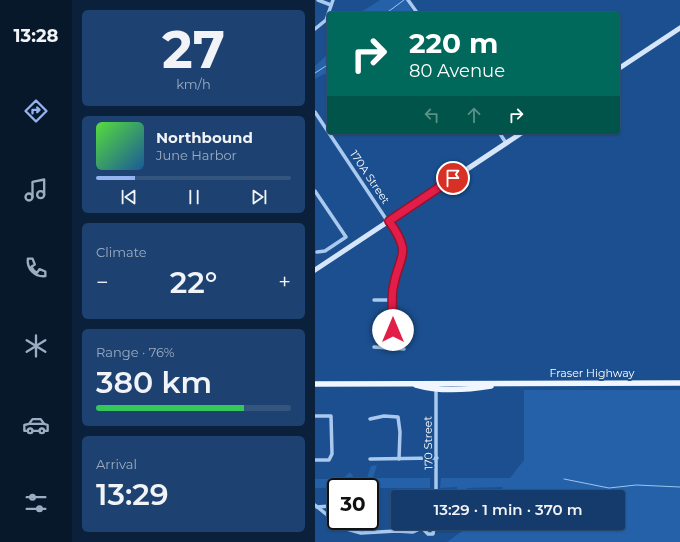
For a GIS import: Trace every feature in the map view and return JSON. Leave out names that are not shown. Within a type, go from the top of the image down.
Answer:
[{"type":"main road","points":[[620,68],[680,28]]},
{"type":"main road","points":[[315,270],[520,134]]},
{"type":"main road","name":"Fraser Highway","points":[[409,383],[436,389],[475,389],[503,384]]},
{"type":"main road","points":[[454,389],[469,386],[471,383]]},
{"type":"main road","name":"Fraser Highway","points":[[315,384],[680,383]]},
{"type":"street","points":[[318,0],[331,5]]},
{"type":"street","points":[[329,12],[333,0]]},
{"type":"street","points":[[409,0],[417,12]]},
{"type":"street","points":[[315,29],[326,21],[327,18]]},
{"type":"street","name":"170A Street","points":[[315,112],[327,130]]},
{"type":"street","name":"170A Street","points":[[330,134],[401,239],[404,251],[393,288],[393,348]]},
{"type":"street","points":[[500,134],[506,143]]},
{"type":"street","points":[[315,191],[346,237],[325,251],[317,252]]},
{"type":"street","points":[[374,300],[393,300]]},
{"type":"street","points":[[374,347],[384,349],[404,348]]},
{"type":"street","name":"170 Street","points":[[436,389],[436,490]]},
{"type":"street","points":[[315,416],[331,416],[331,459],[315,460]]},
{"type":"street","points":[[370,419],[384,416],[398,417],[400,432],[399,459]]},
{"type":"street","points":[[370,459],[437,458]]},
{"type":"street","points":[[316,506],[327,515]]},
{"type":"street","points":[[316,506],[327,506]]},
{"type":"street","points":[[350,530],[361,533],[396,531],[413,532],[418,530]]},
{"type":"street","points":[[424,530],[428,534],[433,534],[434,530]]},
{"type":"shaded area","points":[[380,0],[406,0],[413,12],[361,12]]},
{"type":"shaded area","points":[[327,55],[327,75],[324,74],[315,79],[315,66]]},
{"type":"shaded area","points":[[524,390],[680,390],[680,542],[447,542],[463,530],[625,530],[625,490],[502,490],[503,487],[468,488],[465,490],[457,490],[457,487],[440,488],[441,478],[510,478],[524,460]]},
{"type":"shaded area","points":[[377,465],[373,478],[367,478],[371,466]]},
{"type":"shaded area","points":[[350,472],[354,478],[344,478]]},
{"type":"shaded area","points":[[379,478],[430,478],[430,488],[379,488]]},
{"type":"shaded area","points":[[315,479],[327,479],[327,488],[315,488]]},
{"type":"waterway","points":[[388,12],[404,0]]},
{"type":"waterway","points":[[315,73],[327,65]]},
{"type":"waterway","points":[[564,479],[609,488],[636,485],[680,487]]},
{"type":"route","points":[[393,330],[393,285],[404,251],[401,239],[389,221],[453,178]]}]
